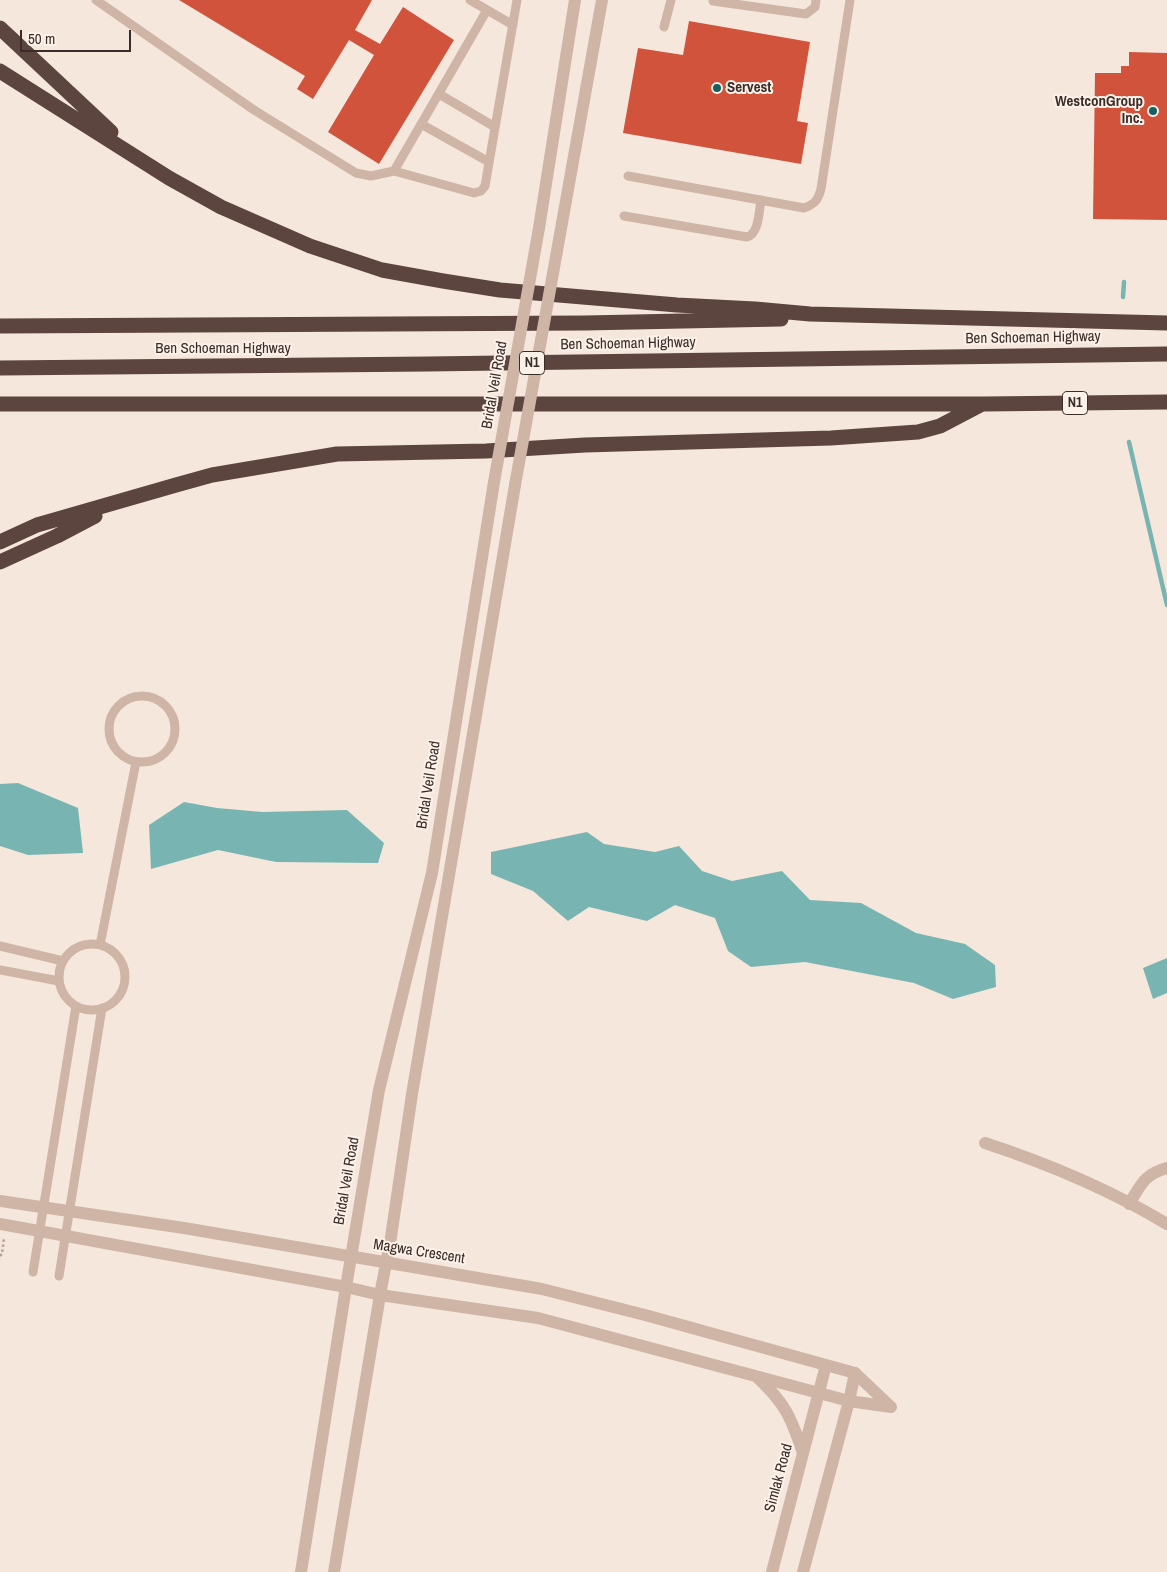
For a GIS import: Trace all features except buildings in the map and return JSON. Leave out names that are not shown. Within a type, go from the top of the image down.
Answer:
[{"type":"highway","points":[[0,28],[102,125],[169,178]]},
{"type":"highway","points":[[0,71],[169,178],[221,207],[310,246],[382,270],[500,290],[810,314],[1167,323]]},
{"type":"highway","points":[[0,326],[585,323],[896,317]]},
{"type":"highway","name":"Ben Schoeman Highway","points":[[0,368],[1167,354]]},
{"type":"highway","name":"N1","points":[[0,404],[984,404],[1167,402]]},
{"type":"highway","points":[[0,542],[38,525],[156,490],[212,476],[337,454],[486,451],[585,445],[832,438],[918,432],[940,426],[984,404]]},
{"type":"highway","points":[[0,562],[57,536],[123,501]]},
{"type":"street","name":"Bridal Veil Road","points":[[301,1572],[350,1257],[379,1090],[432,873],[494,482],[539,228],[575,0]]},
{"type":"street","points":[[334,1572],[386,1264],[412,1094],[515,485],[603,0]]},
{"type":"street","points":[[985,1143],[1075,1178],[1167,1224]]},
{"type":"street","points":[[1129,1204],[1145,1178],[1155,1171],[1167,1168]]},
{"type":"street","name":"Magwa Crescent","points":[[0,1201],[184,1228],[386,1264],[542,1289],[645,1315],[855,1373]]},
{"type":"street","points":[[0,1224],[346,1287],[380,1296],[538,1318],[849,1401],[891,1407],[855,1373]]},
{"type":"street","name":"Simlak Road","points":[[772,1572],[826,1365]]},
{"type":"street","points":[[803,1572],[855,1373]]},
{"type":"street","points":[[756,1376],[771,1390],[788,1411],[803,1453]]},
{"type":"lane","points":[[96,0],[254,110],[356,173],[371,176],[394,171],[474,193],[480,191],[485,186],[517,0]]},
{"type":"lane","points":[[470,0],[513,25]]},
{"type":"lane","points":[[664,27],[671,0]]},
{"type":"lane","points":[[713,1],[806,14],[815,7],[816,0]]},
{"type":"lane","points":[[628,176],[804,208],[813,204],[818,200],[821,189],[850,0]]},
{"type":"lane","points":[[394,171],[488,10]]},
{"type":"lane","points":[[439,94],[495,127]]},
{"type":"lane","points":[[422,124],[489,162]]},
{"type":"lane","points":[[624,216],[750,237],[755,231],[761,200]]},
{"type":"lane","points":[[139,696],[150,697],[168,709],[174,720],[173,742],[167,751],[158,758],[147,762],[136,762],[122,755],[112,743],[109,733],[110,722],[113,713],[124,702],[139,696]]},
{"type":"lane","points":[[100,945],[136,762]]},
{"type":"lane","points":[[88,944],[100,945],[110,950],[124,968],[125,979],[122,990],[116,1000],[97,1010],[86,1010],[76,1006],[68,1000],[62,991],[59,981],[63,961],[78,947],[88,944]]},
{"type":"lane","points":[[0,946],[63,961]]},
{"type":"lane","points":[[0,970],[59,981]]},
{"type":"lane","points":[[33,1272],[76,1006]]},
{"type":"lane","points":[[59,1276],[102,1008]]},
{"type":"water","points":[[18,783],[78,808],[83,853],[28,855],[0,846],[0,784]]},
{"type":"water","points":[[184,802],[217,808],[262,812],[347,810],[384,843],[378,863],[276,862],[218,850],[151,869],[149,825]]},
{"type":"water","points":[[587,832],[604,844],[655,852],[679,846],[702,871],[732,881],[782,871],[810,900],[861,903],[916,933],[965,944],[995,965],[996,987],[953,999],[914,983],[805,962],[751,967],[728,951],[715,918],[675,905],[647,921],[589,907],[568,921],[533,891],[491,874],[491,852]]},
{"type":"water","points":[[1167,958],[1167,993],[1153,999],[1143,968]]},
{"type":"waterway","points":[[1123,297],[1124,282]]},
{"type":"waterway","points":[[1129,442],[1167,605]]},
{"type":"place","name":"Servest","points":[[717,88]]},
{"type":"place","name":"WestconGroup Inc.","points":[[1153,111]]}]
